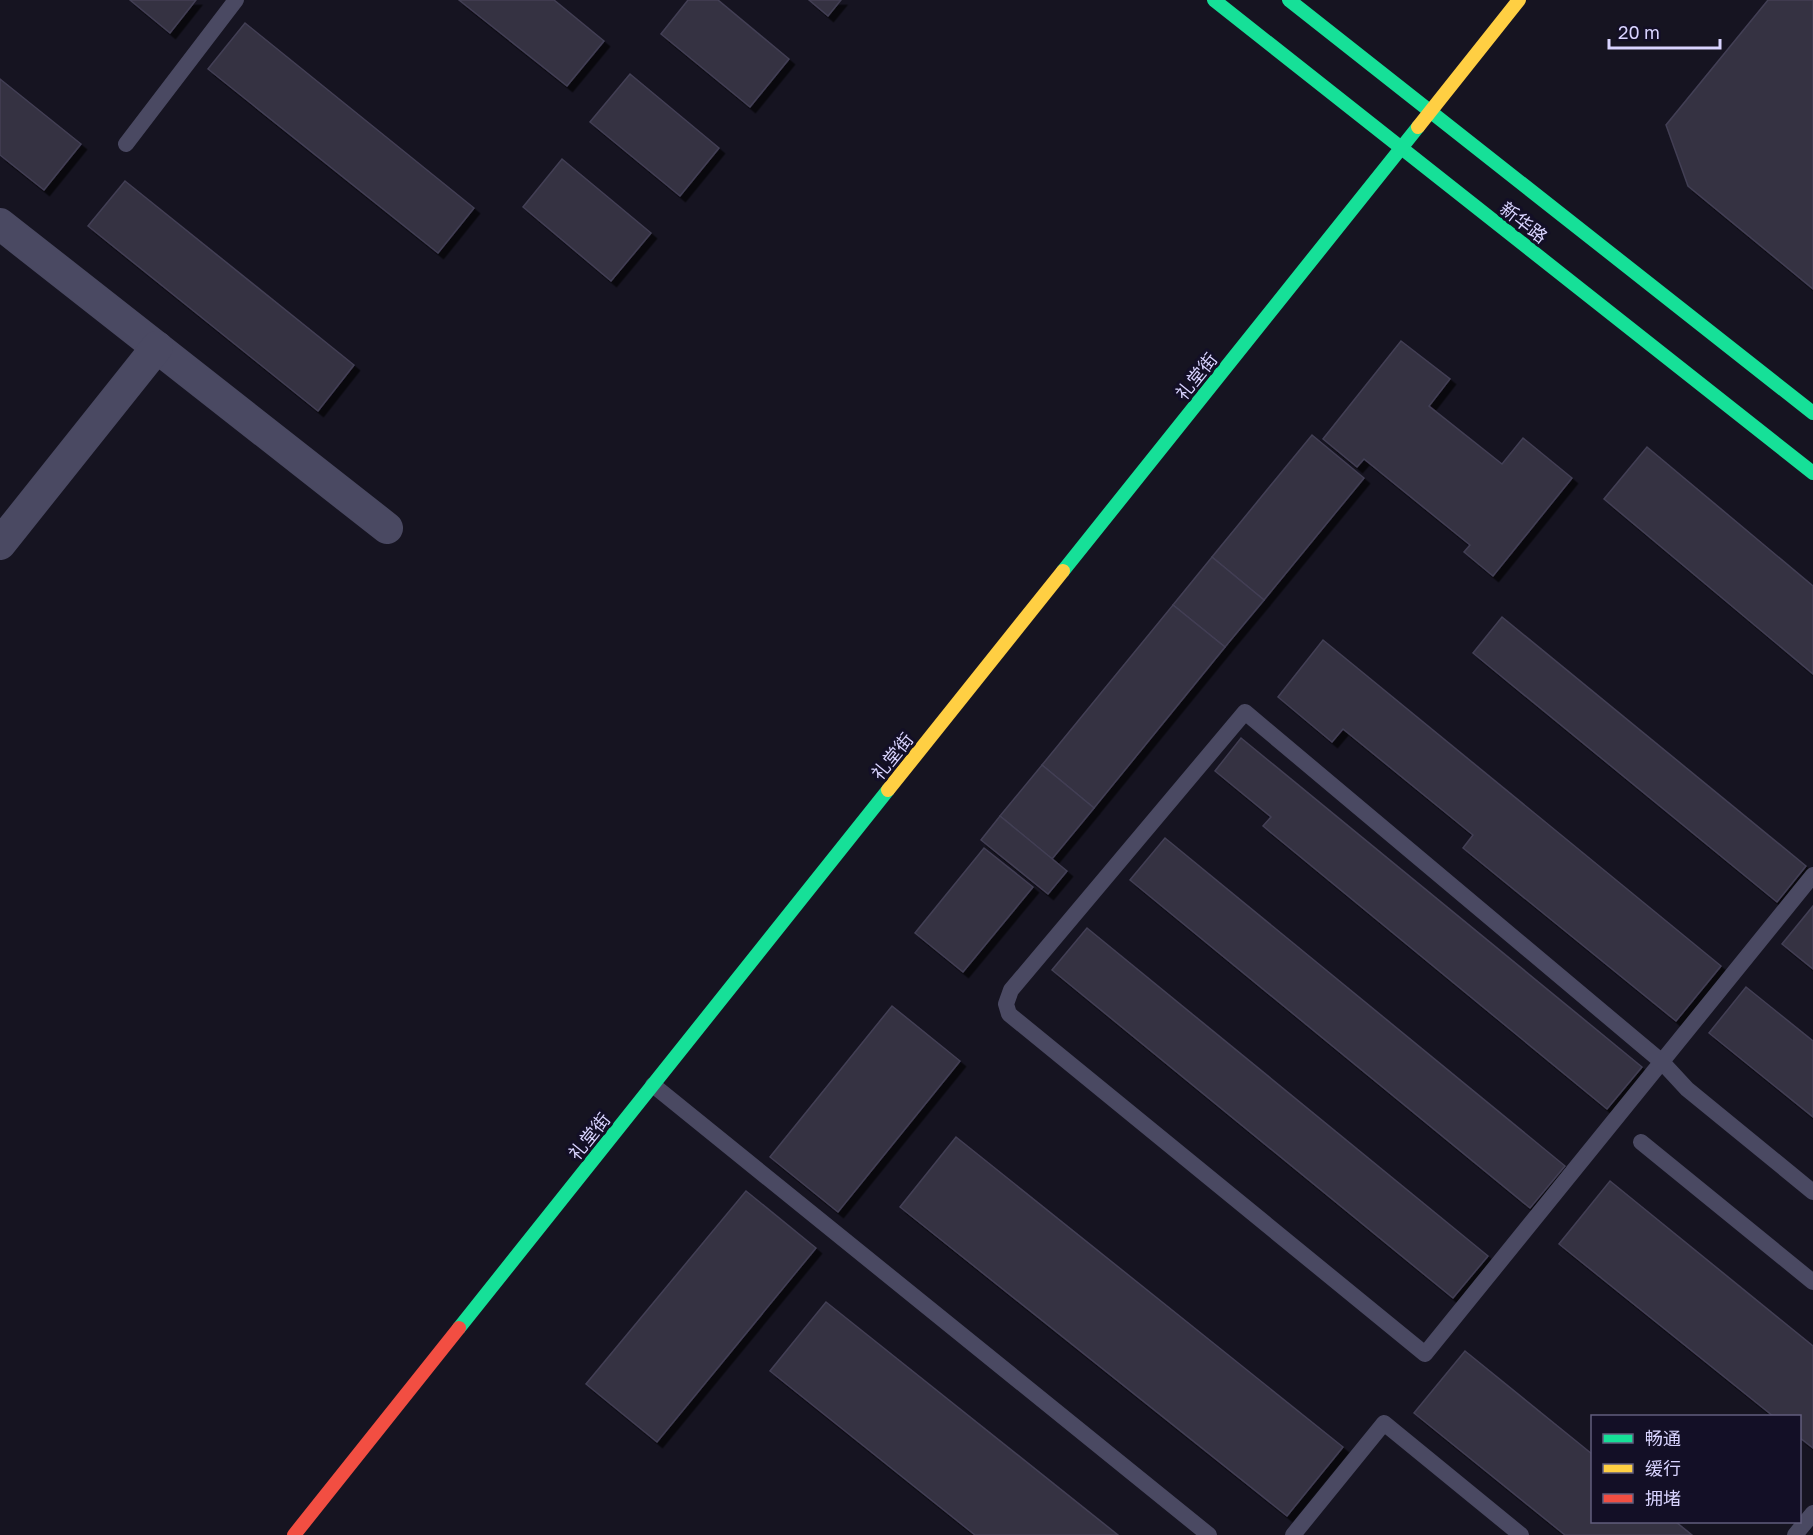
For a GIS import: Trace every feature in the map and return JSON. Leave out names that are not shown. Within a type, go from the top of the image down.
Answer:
[{"type":"street","name":"新华路","points":[[1214,0],[1813,472]]},
{"type":"street","name":"新华路","points":[[1289,0],[1813,413]]},
{"type":"street","name":"礼堂街","points":[[294,1535],[1519,0]]},
{"type":"street","points":[[0,224],[387,528]]},
{"type":"street","points":[[0,544],[157,347]]},
{"type":"lane","points":[[126,144],[236,0]]},
{"type":"lane","points":[[1813,875],[1662,1062],[1425,1354],[1008,1014],[1006,1004],[1011,990],[1245,712],[1662,1062],[1687,1089],[1813,1192]]},
{"type":"lane","points":[[653,1085],[1209,1535]]},
{"type":"lane","points":[[1641,1142],[1813,1282]]},
{"type":"lane","points":[[1293,1535],[1384,1423],[1521,1535]]},
{"type":"lane","points":[[1795,1535],[1813,1513]]},
{"type":"building","points":[[130,0],[196,0],[170,33]]},
{"type":"building","points":[[459,0],[554,0],[604,41],[567,86]]},
{"type":"building","points":[[688,0],[718,0],[789,59],[750,107],[661,34]]},
{"type":"building","points":[[809,0],[841,0],[828,16]]},
{"type":"building","points":[[1768,0],[1813,0],[1813,289],[1688,186],[1666,125]]},
{"type":"building","points":[[245,23],[474,208],[438,253],[208,69]]},
{"type":"building","points":[[630,74],[719,148],[680,196],[590,122]]},
{"type":"building","points":[[0,79],[81,144],[44,190],[0,155]]},
{"type":"building","points":[[562,159],[651,233],[611,281],[523,207]]},
{"type":"building","points":[[125,181],[354,365],[318,411],[88,226]]},
{"type":"building","points":[[1401,341],[1450,379],[1429,406],[1502,464],[1523,438],[1572,478],[1493,576],[1464,552],[1470,545],[1364,459],[1357,467],[1323,439]]},
{"type":"building","points":[[1312,435],[1364,478],[1264,600],[1212,557]]},
{"type":"building","points":[[1647,447],[1813,586],[1813,674],[1604,499]]},
{"type":"building","points":[[1212,557],[1264,600],[1225,647],[1173,605]]},
{"type":"building","points":[[1173,605],[1225,647],[1094,808],[1042,765]]},
{"type":"building","points":[[1502,617],[1806,866],[1777,902],[1473,653]]},
{"type":"building","points":[[1323,640],[1721,966],[1676,1021],[1463,848],[1473,835],[1343,729],[1332,742],[1278,697]]},
{"type":"building","points":[[1241,738],[1642,1067],[1607,1109],[1263,826],[1271,817],[1215,771]]},
{"type":"building","points":[[1042,765],[1094,808],[1052,859],[1000,816]]},
{"type":"building","points":[[1000,816],[1067,871],[1048,894],[981,840]]},
{"type":"building","points":[[1165,838],[1565,1166],[1530,1208],[1130,880]]},
{"type":"building","points":[[984,848],[1033,887],[963,972],[915,933]]},
{"type":"building","points":[[1813,906],[1813,969],[1782,944]]},
{"type":"building","points":[[1087,928],[1488,1256],[1453,1298],[1052,970]]},
{"type":"building","points":[[1746,987],[1813,1041],[1813,1117],[1709,1033]]},
{"type":"building","points":[[892,1006],[960,1061],[838,1212],[770,1157]]},
{"type":"building","points":[[956,1137],[1343,1447],[1287,1516],[900,1207]]},
{"type":"building","points":[[1610,1181],[1813,1346],[1813,1448],[1801,1439],[1801,1415],[1772,1415],[1559,1244]]},
{"type":"building","points":[[746,1191],[816,1248],[657,1442],[586,1384]]},
{"type":"building","points":[[826,1302],[1118,1535],[975,1535],[770,1371]]},
{"type":"building","points":[[1465,1351],[1591,1453],[1591,1523],[1677,1523],[1692,1535],[1565,1535],[1414,1413]]},
{"type":"traffic: fast","points":[[1214,0],[1813,473]]},
{"type":"traffic: fast","points":[[1289,0],[1813,413]]},
{"type":"traffic: fast","points":[[1063,571],[1418,127]]},
{"type":"traffic: fast","points":[[459,1328],[888,790]]},
{"type":"traffic: slow","points":[[1418,127],[1519,0]]},
{"type":"traffic: slow","points":[[888,790],[1063,571]]},
{"type":"traffic: jam","points":[[294,1535],[459,1328]]}]
